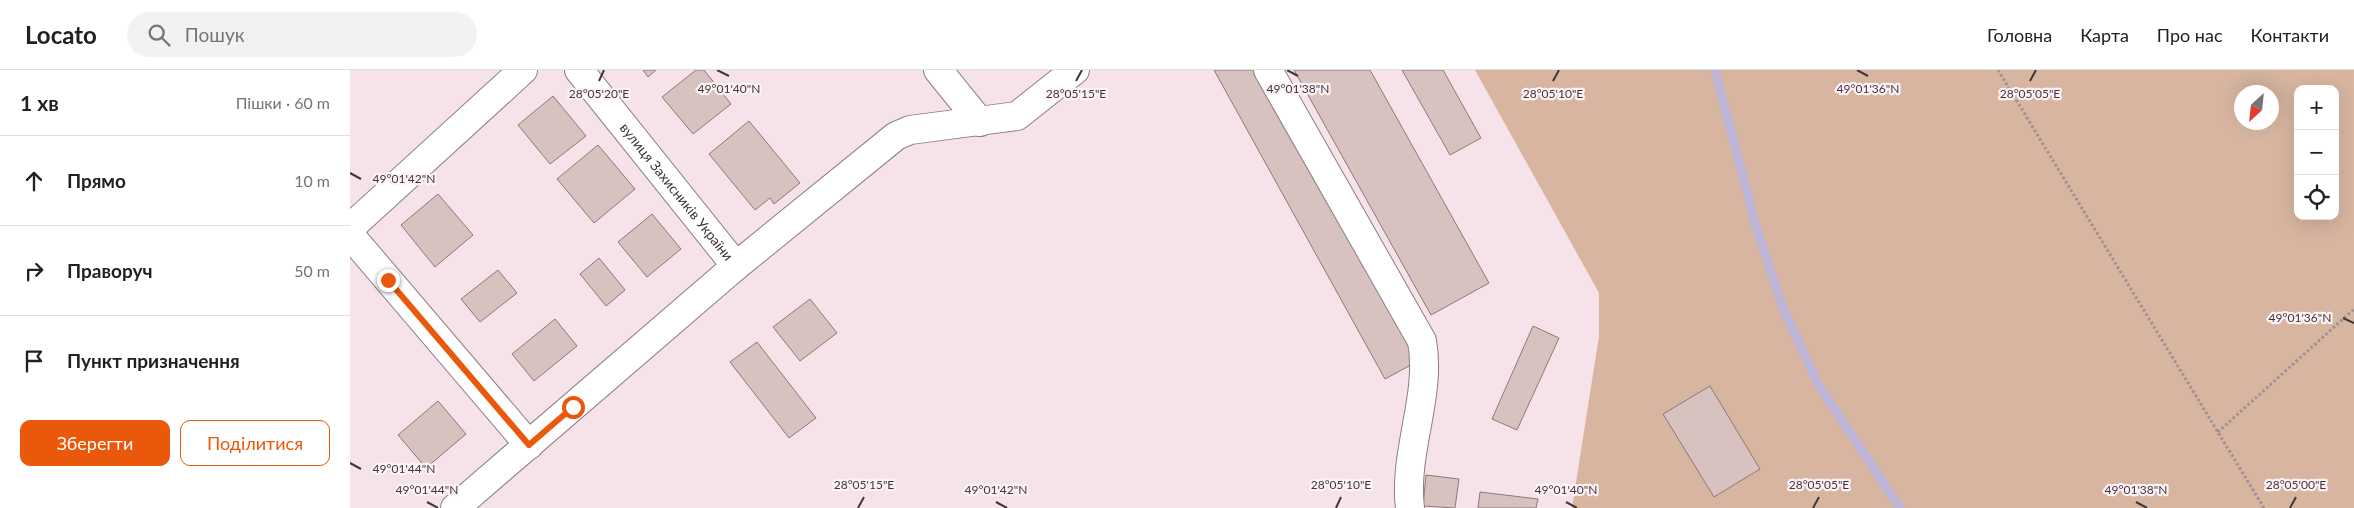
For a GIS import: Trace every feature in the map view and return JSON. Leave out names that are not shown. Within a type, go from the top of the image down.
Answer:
[{"type":"street","points":[[350,228],[523,70]]},
{"type":"street","name":"вулиця Захисників України","points":[[579,70],[736,266]]},
{"type":"street","points":[[938,70],[980,122]]},
{"type":"street","points":[[455,508],[736,266],[896,136],[910,130],[1017,116],[1075,70]]},
{"type":"street","points":[[1268,70],[1422,341],[1426,363],[1407,487],[1410,508]]},
{"type":"street","points":[[350,235],[529,445]]},
{"type":"path","points":[[1998,70],[2264,508]]},
{"type":"path","points":[[2218,432],[2354,309]]},
{"type":"shaded area","points":[[1475,70],[2354,70],[2354,508],[1572,508],[1599,336],[1599,293]]},
{"type":"building","points":[[643,70],[656,70],[648,77]]},
{"type":"building","points":[[696,70],[704,70],[731,104],[693,134],[662,97]]},
{"type":"building","points":[[1214,70],[1259,70],[1420,360],[1385,379]]},
{"type":"building","points":[[1294,70],[1370,70],[1489,283],[1431,315]]},
{"type":"building","points":[[1402,70],[1443,70],[1481,138],[1450,155]]},
{"type":"building","points":[[553,96],[586,136],[550,164],[518,125]]},
{"type":"building","points":[[749,121],[800,183],[774,204],[770,198],[755,210],[709,154]]},
{"type":"building","points":[[598,145],[635,189],[594,223],[557,179]]},
{"type":"building","points":[[438,194],[473,235],[435,267],[401,225]]},
{"type":"building","points":[[652,214],[681,249],[647,277],[618,242]]},
{"type":"building","points":[[599,258],[625,290],[606,306],[580,274]]},
{"type":"building","points":[[498,270],[517,293],[480,322],[461,299]]},
{"type":"building","points":[[810,299],[837,333],[800,361],[773,327]]},
{"type":"building","points":[[555,319],[577,346],[534,381],[512,354]]},
{"type":"building","points":[[1533,326],[1559,338],[1517,430],[1492,419]]},
{"type":"building","points":[[757,342],[816,418],[789,438],[730,362]]},
{"type":"building","points":[[1710,386],[1760,469],[1714,497],[1663,414]]},
{"type":"building","points":[[438,401],[466,434],[426,468],[398,435]]},
{"type":"building","points":[[1426,475],[1459,479],[1455,508],[1423,506]]},
{"type":"building","points":[[1480,492],[1538,499],[1536,508],[1478,508]]},
{"type":"waterway","points":[[1715,70],[1755,223],[1782,306],[1818,384],[1900,508]]},
{"type":"route","points":[[388,280],[529,445],[573,407]]}]
